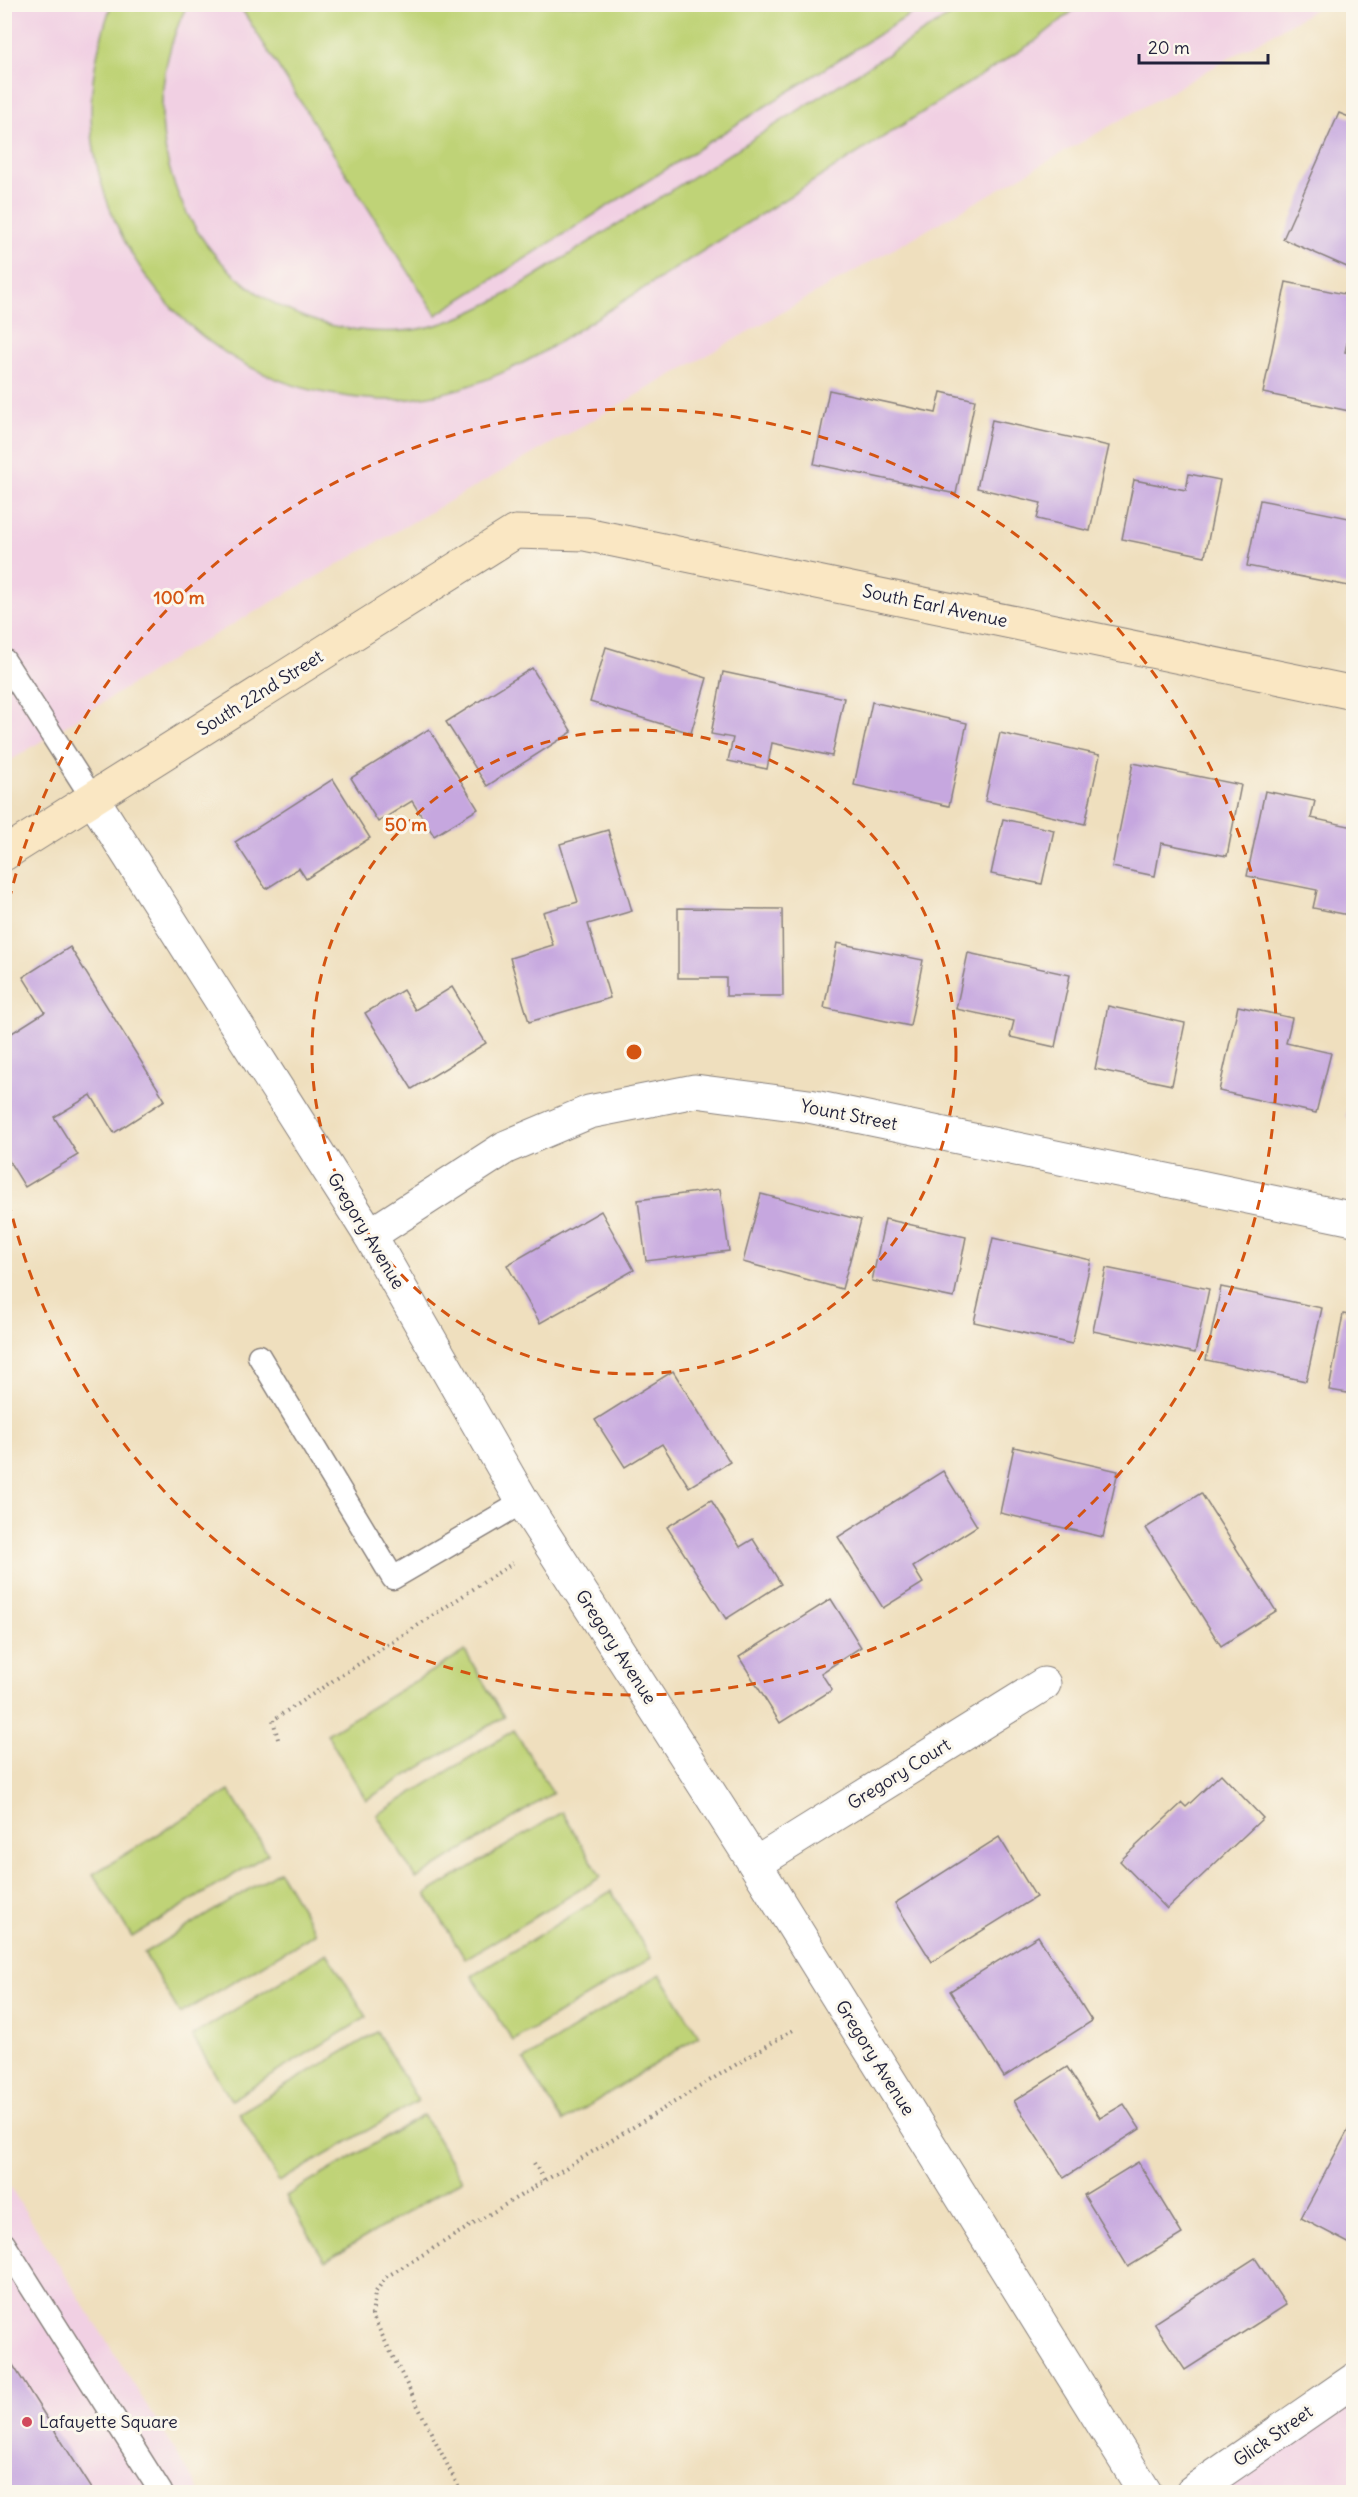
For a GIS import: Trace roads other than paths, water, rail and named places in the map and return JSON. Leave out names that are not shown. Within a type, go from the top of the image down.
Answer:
[{"type":"street","name":"South Earl Avenue","points":[[516,532],[585,534],[1353,693]]},
{"type":"street","name":"South 22nd Street","points":[[4,854],[516,532]]},
{"type":"street","name":"Gregory Avenue","points":[[93,799],[370,1235],[523,1502],[755,1864],[1145,2493]]},
{"type":"street","name":"Yount Street","points":[[370,1235],[506,1147],[589,1112],[695,1091],[809,1106],[1353,1219]]},
{"type":"street","name":"Gregory Court","points":[[755,1864],[1044,1684]]},
{"type":"street","name":"Glick Street","points":[[1192,2493],[1353,2380]]},
{"type":"lane","points":[[4,660],[13,692],[93,799]]},
{"type":"lane","points":[[259,1356],[393,1578],[523,1502]]},
{"type":"lane","points":[[4,2244],[161,2493]]},
{"type":"place","name":"Lafayette Square","points":[[27,2422]]}]
